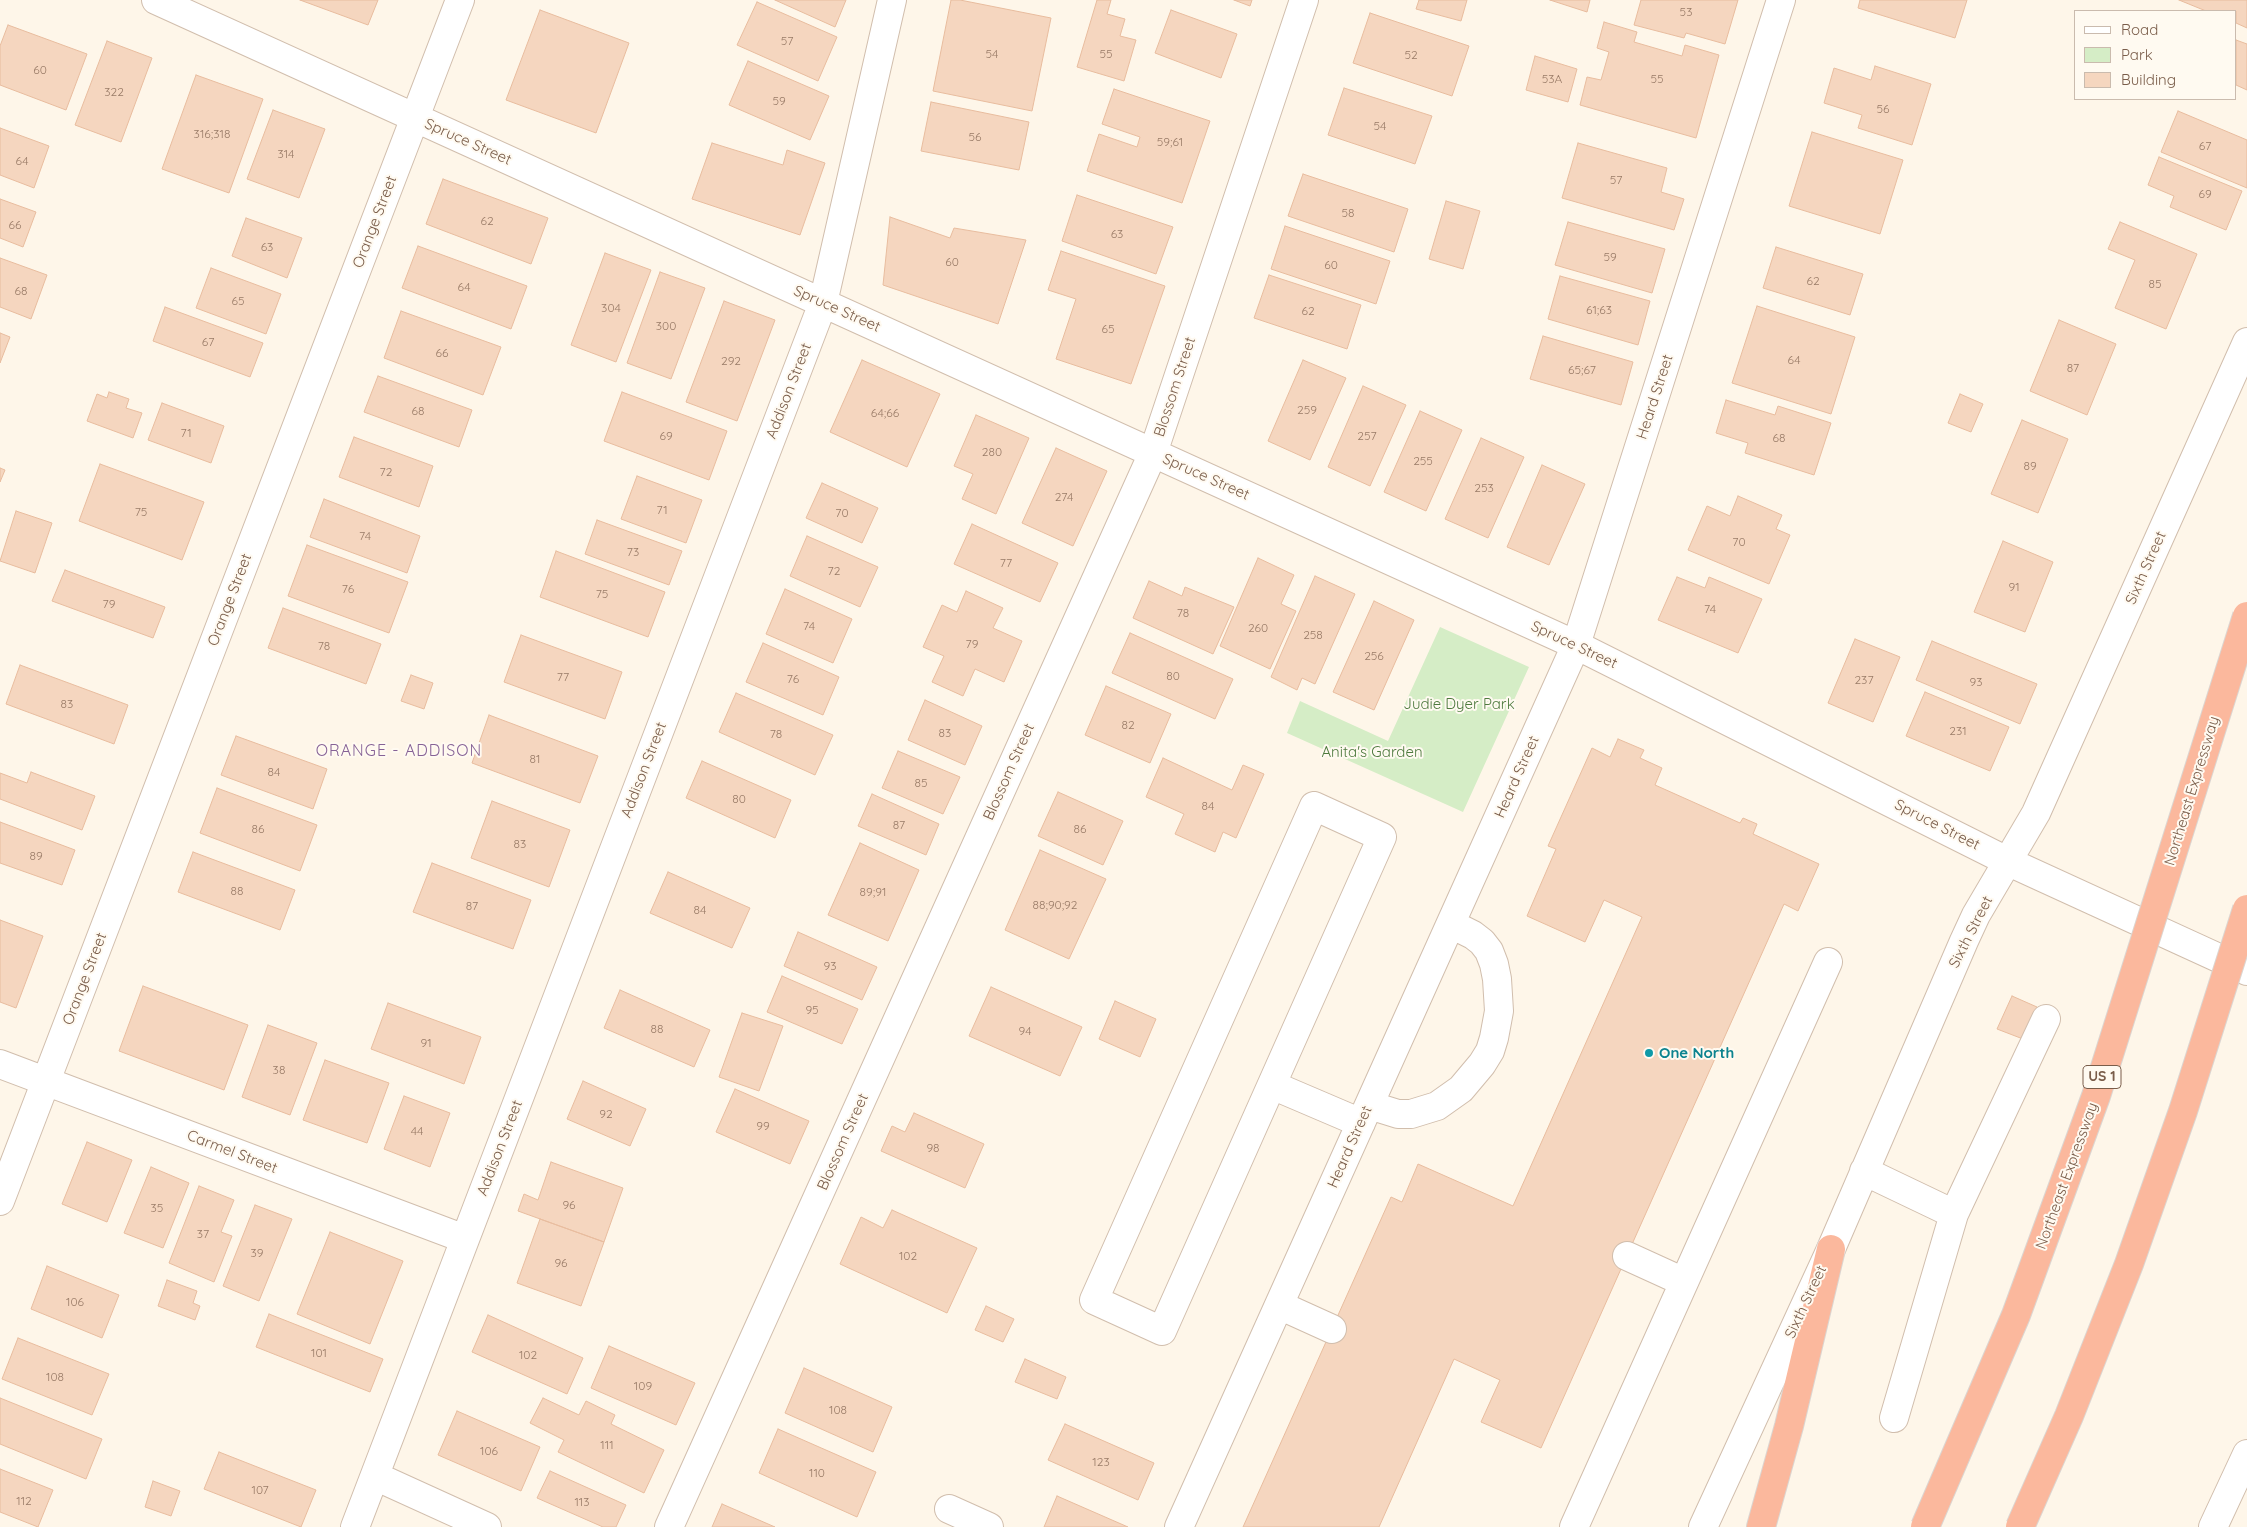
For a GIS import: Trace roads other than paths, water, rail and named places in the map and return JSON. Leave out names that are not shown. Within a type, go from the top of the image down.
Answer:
[{"type":"highway","name":"Northeast Expressway","points":[[1925,1527],[2016,1315],[2096,1096],[2247,616]]},
{"type":"highway","points":[[2020,1527],[2070,1416],[2129,1264],[2183,1111],[2247,909]]},
{"type":"highway","points":[[1761,1527],[1789,1426],[1831,1249]]},
{"type":"street","name":"Spruce Street","points":[[156,0],[1576,645],[2009,862],[2247,971]]},
{"type":"street","name":"Orange Street","points":[[0,1201],[460,0]]},
{"type":"street","name":"Addison Street","points":[[356,1527],[823,303],[892,0]]},
{"type":"street","name":"Blossom Street","points":[[669,1527],[1153,453],[1304,0]]},
{"type":"street","name":"Heard Street","points":[[1180,1527],[1576,645],[1781,0]]},
{"type":"street","name":"Sixth Street","points":[[1703,1527],[1831,1249],[1964,941],[1976,915],[2009,862],[2040,805],[2247,342]]},
{"type":"street","points":[[1314,806],[1382,837],[1272,1085],[1162,1331],[1094,1300],[1314,806]]},
{"type":"street","points":[[1272,1085],[1365,1114],[1411,1114],[1438,1106],[1462,1089],[1490,1051],[1499,1011],[1497,979],[1489,951],[1482,942],[1473,935],[1451,924]]},
{"type":"street","points":[[1574,1527],[1828,962]]},
{"type":"street","points":[[1894,1418],[1954,1214],[2046,1019]]},
{"type":"street","name":"Carmel Street","points":[[0,1064],[465,1239]]},
{"type":"street","points":[[1864,1171],[1954,1214]]},
{"type":"street","points":[[1627,1256],[1684,1282]]},
{"type":"street","points":[[1279,1305],[1332,1329]]},
{"type":"street","points":[[2213,1527],[2247,1454]]},
{"type":"street","points":[[375,1476],[487,1527]]},
{"type":"street","points":[[949,1509],[989,1527]]},
{"type":"place","name":"One North","points":[[1649,1053]]},
{"type":"district","name":"ORANGE - ADDISON","points":[[399,751]]},
{"type":"park label","name":"Judie Dyer Park","points":[[1459,704]]},
{"type":"park label","name":"Anita's Garden","points":[[1372,752]]}]
